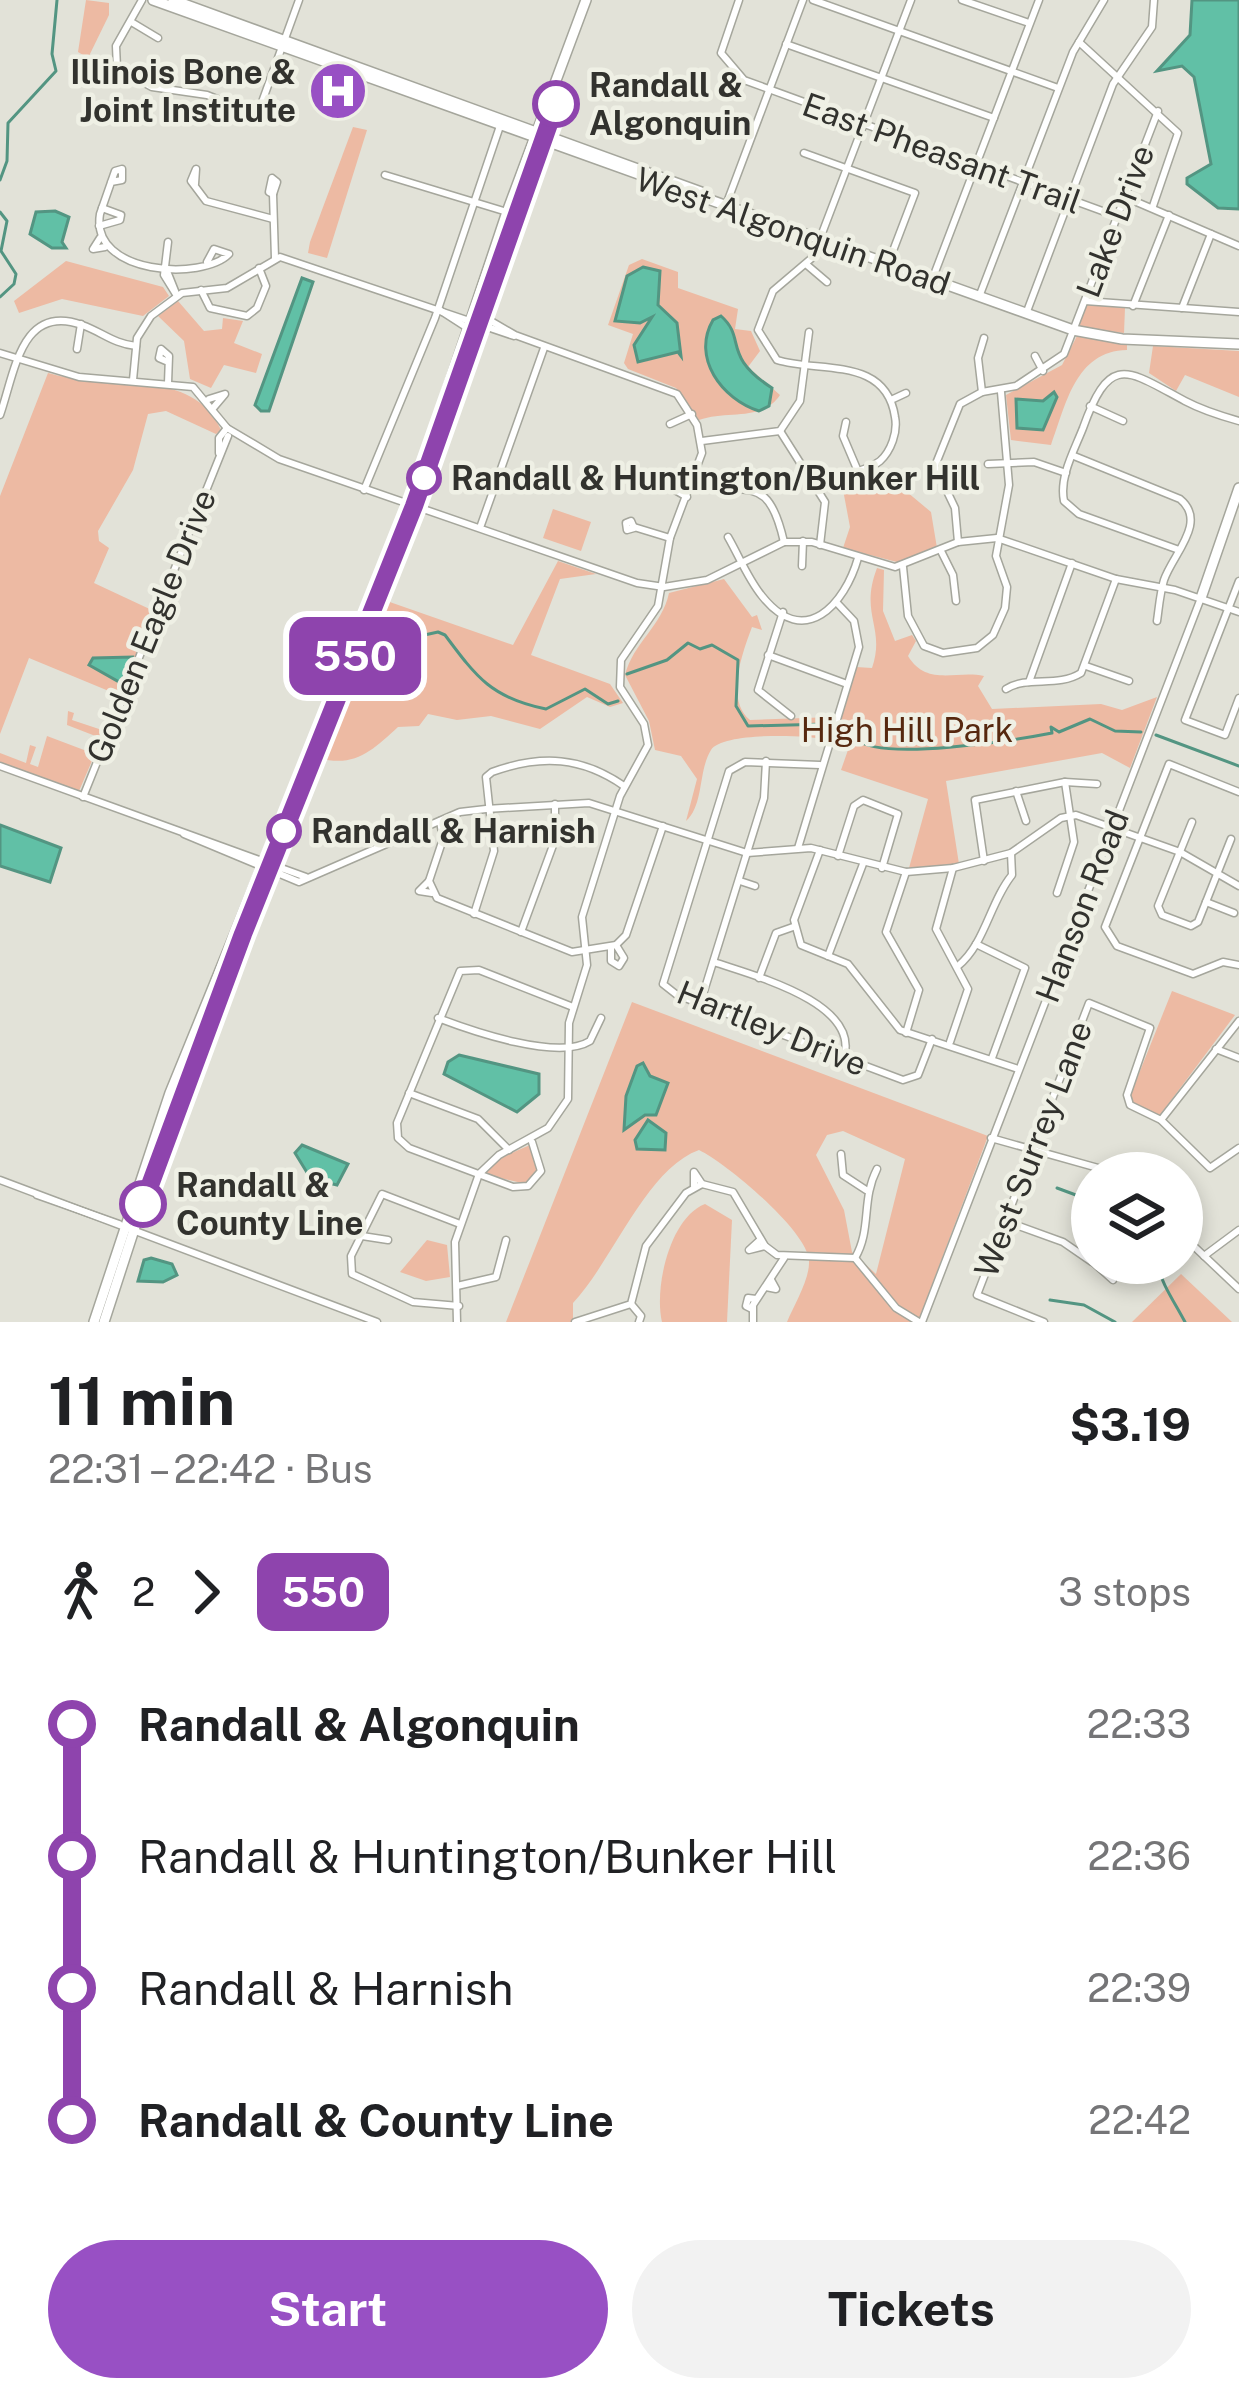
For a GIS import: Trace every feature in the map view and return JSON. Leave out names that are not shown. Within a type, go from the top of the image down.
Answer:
[{"type":"main road","name":"West Algonquin Road","points":[[153,0],[1073,330],[1122,339],[1239,344]]},
{"type":"main road","points":[[172,0],[540,138],[658,175],[726,205]]},
{"type":"main road","points":[[94,1322],[170,1093],[411,506],[590,0]]},
{"type":"main road","points":[[476,323],[506,216],[540,138]]},
{"type":"main road","name":"Hanson Road","points":[[1201,598],[1239,488]]},
{"type":"main road","points":[[104,1322],[126,1227]]},
{"type":"street","points":[[142,0],[113,58],[124,73],[152,87],[207,95],[252,113],[262,102],[299,0]]},
{"type":"street","name":"East Pheasant Trail","points":[[739,0],[721,58],[744,80],[1116,216]]},
{"type":"street","points":[[726,205],[803,0]]},
{"type":"street","points":[[813,0],[1058,88]]},
{"type":"street","points":[[818,486],[877,463],[890,447],[896,427],[891,400],[867,376],[777,360],[758,330],[773,291],[808,265],[911,0]]},
{"type":"street","points":[[962,0],[1030,23]]},
{"type":"street","points":[[932,280],[1039,0]]},
{"type":"street","points":[[979,297],[1058,88],[1078,42],[1098,18],[1103,0]]},
{"type":"street","points":[[1026,314],[1119,75],[1152,27],[1154,0]]},
{"type":"street","points":[[133,23],[158,38]]},
{"type":"street","points":[[1078,42],[1158,111],[1178,139],[1153,206]]},
{"type":"street","points":[[786,44],[994,118]]},
{"type":"street","name":"Lake Drive","points":[[1043,371],[1061,359],[1158,111]]},
{"type":"street","points":[[364,490],[438,309],[500,126]]},
{"type":"street","points":[[804,153],[915,194],[888,264]]},
{"type":"street","points":[[385,175],[506,216]]},
{"type":"street","points":[[111,182],[99,226],[105,247],[120,259],[165,266],[207,262]]},
{"type":"street","points":[[195,184],[206,201],[273,219]]},
{"type":"street","points":[[273,194],[275,258]]},
{"type":"street","points":[[1125,197],[1239,246]]},
{"type":"street","points":[[99,226],[120,220],[102,208]]},
{"type":"street","points":[[1133,306],[1169,214]]},
{"type":"street","points":[[1182,308],[1211,234]]},
{"type":"street","points":[[168,242],[165,281],[177,296]]},
{"type":"street","points":[[133,380],[136,346],[146,322],[177,296],[227,288],[275,258],[668,388],[692,414],[702,441],[695,480],[670,538],[664,587],[619,669],[624,697],[642,719],[648,740],[616,811],[582,917],[585,975],[573,1007],[568,1099],[548,1128],[479,1174],[460,1224],[457,1322]]},
{"type":"street","points":[[808,265],[827,281]]},
{"type":"street","points":[[201,290],[210,308],[247,316],[257,308],[266,286],[259,268]]},
{"type":"street","points":[[1084,301],[1238,311],[1239,300]]},
{"type":"street","points":[[0,415],[27,336],[40,324],[60,320],[80,324],[110,341],[136,346]]},
{"type":"street","points":[[77,349],[80,324]]},
{"type":"street","points":[[702,441],[780,431],[800,401],[809,332]]},
{"type":"street","points":[[982,392],[978,366],[984,338]]},
{"type":"street","points":[[481,525],[545,347]]},
{"type":"street","points":[[0,353],[79,377],[193,387],[211,403],[228,432],[279,459],[411,506],[481,525],[638,584],[664,587],[707,580],[784,542],[802,541],[903,567],[958,542],[997,538],[1116,579],[1201,598],[1239,612]]},
{"type":"street","points":[[958,542],[956,508],[936,476],[936,458],[954,412],[982,392],[1001,391],[1043,371],[1035,356]]},
{"type":"street","points":[[166,361],[169,382]]},
{"type":"street","points":[[1064,501],[1066,473],[1090,406],[1106,381],[1136,373],[1183,400],[1239,421]]},
{"type":"street","points":[[903,567],[908,616],[920,642],[943,653],[977,648],[993,635],[1007,601],[997,538],[1010,485],[1001,391]]},
{"type":"street","points":[[891,400],[906,393]]},
{"type":"street","points":[[1090,406],[1123,421]]},
{"type":"street","points":[[670,424],[692,414]]},
{"type":"street","points":[[846,422],[843,436],[857,470]]},
{"type":"street","points":[[780,431],[818,486],[826,515],[820,545]]},
{"type":"street","name":"Golden Eagle Drive","points":[[83,796],[220,457],[219,437],[228,432]]},
{"type":"street","points":[[1073,455],[1195,508],[1192,525],[1162,588],[1157,621]]},
{"type":"street","points":[[988,464],[1034,462],[1066,473]]},
{"type":"street","points":[[651,476],[686,497]]},
{"type":"street","points":[[695,480],[761,492],[778,518],[784,542]]},
{"type":"street","points":[[1064,501],[1078,514],[1179,550]]},
{"type":"street","points":[[1054,505],[1064,501]]},
{"type":"street","points":[[634,526],[670,538]]},
{"type":"street","points":[[728,536],[761,595],[783,612],[816,619],[838,604],[858,558]]},
{"type":"street","points":[[802,541],[802,566]]},
{"type":"street","points":[[941,551],[953,575],[956,602]]},
{"type":"street","points":[[1029,682],[1072,563]]},
{"type":"street","points":[[1006,688],[1066,681],[1086,666],[1116,579]]},
{"type":"street","points":[[1239,581],[1185,720],[1225,735],[1239,698]]},
{"type":"street","name":"Hanson Road","points":[[921,1322],[1201,598]]},
{"type":"street","points":[[798,848],[859,636],[838,604]]},
{"type":"street","points":[[783,612],[759,694],[791,716]]},
{"type":"street","points":[[768,655],[847,684]]},
{"type":"street","points":[[1086,666],[1130,681]]},
{"type":"street","points":[[473,914],[494,851],[486,777],[495,765],[569,760],[594,766],[625,787]]},
{"type":"street","points":[[700,1004],[766,790],[766,761]]},
{"type":"street","points":[[706,840],[729,771],[745,762],[820,765]]},
{"type":"street","points":[[1239,793],[1168,764],[1106,924],[1107,937],[1117,946],[1193,974],[1223,962],[1239,965]]},
{"type":"street","points":[[0,766],[307,877],[440,821],[486,809],[589,803],[747,853],[820,850],[906,872],[953,868],[1011,853],[1070,815],[1180,852],[1239,886]]},
{"type":"street","points":[[984,861],[974,802],[1065,782],[1097,784]]},
{"type":"street","points":[[1057,893],[1074,847],[1065,782]]},
{"type":"street","points":[[1016,791],[1025,821]]},
{"type":"street","points":[[838,856],[854,806],[863,800],[898,814],[882,868]]},
{"type":"street","points":[[521,932],[555,840],[555,804]]},
{"type":"street","points":[[440,821],[443,838],[428,881],[432,892],[473,914],[572,952],[614,946],[628,932],[663,826]]},
{"type":"street","points":[[1192,822],[1158,906],[1162,915],[1191,926],[1206,902],[1231,839]]},
{"type":"street","name":"Hartley Drive","points":[[706,840],[662,978],[668,991],[910,1080],[920,1072],[932,1039]]},
{"type":"street","points":[[820,850],[794,927],[801,945],[848,964],[886,1020],[906,1033],[950,1043],[1018,1070]]},
{"type":"street","points":[[958,966],[976,944],[993,898],[1012,875],[1011,853]]},
{"type":"street","points":[[828,956],[863,864]]},
{"type":"street","points":[[950,1043],[967,996],[958,966],[936,929],[953,868]]},
{"type":"street","points":[[906,872],[886,932],[919,990],[906,1033]]},
{"type":"street","points":[[740,881],[755,886]]},
{"type":"street","points":[[1206,902],[1234,913]]},
{"type":"street","points":[[759,978],[776,933],[794,927]]},
{"type":"street","points":[[976,944],[1025,968],[991,1059]]},
{"type":"street","points":[[714,962],[820,1003],[846,1044],[844,1058]]},
{"type":"street","points":[[531,1140],[541,1171],[530,1190],[395,1140],[397,1123],[438,1018],[462,969],[479,970],[573,1007]]},
{"type":"street","name":"West Surrey Lane","points":[[1044,1322],[977,1295],[1088,1003],[1150,1028],[1127,1099],[1161,1120]]},
{"type":"street","points":[[438,1018],[478,1033],[569,1048],[590,1041],[601,1018]]},
{"type":"street","points":[[1239,1021],[1161,1120],[1210,1168],[1239,1148]]},
{"type":"street","points":[[1216,1049],[1239,1058]]},
{"type":"street","points":[[409,1093],[491,1126],[509,1150]]},
{"type":"street","points":[[991,1138],[1071,1158]]},
{"type":"street","points":[[841,1154],[843,1175],[866,1190]]},
{"type":"street","points":[[856,1258],[866,1236],[866,1190],[878,1169]]},
{"type":"street","points":[[0,1180],[54,1205],[126,1227],[377,1322]]},
{"type":"street","points":[[637,1322],[634,1307],[642,1252],[698,1185],[733,1192],[763,1243],[784,1258],[836,1253],[856,1258],[896,1309],[921,1322]]},
{"type":"street","points":[[459,1306],[428,1306],[358,1281],[350,1261],[372,1206],[382,1194],[460,1224]]},
{"type":"street","points":[[1005,1221],[1071,1246]]},
{"type":"street","points":[[1239,1230],[1203,1257],[1239,1289]]},
{"type":"street","points":[[362,1236],[388,1240]]},
{"type":"street","points":[[458,1286],[496,1277],[506,1240]]},
{"type":"street","points":[[753,1322],[756,1299],[784,1258]]},
{"type":"street","points":[[575,1322],[634,1307]]},
{"type":"green space","points":[[86,0],[109,3],[109,15],[88,58],[78,52]]},
{"type":"green space","points":[[353,127],[367,130],[327,258],[308,253],[310,242]]},
{"type":"green space","points":[[642,259],[678,272],[678,288],[738,309],[735,329],[751,331],[760,351],[748,367],[780,395],[773,403],[754,412],[699,420],[676,388],[628,369],[624,363],[633,334],[608,325],[629,265]]},
{"type":"green space","points":[[66,261],[163,287],[169,296],[143,316],[62,299],[19,313],[14,301]]},
{"type":"green space","points":[[178,301],[204,331],[222,329],[223,318],[243,321],[234,343],[262,354],[256,373],[224,365],[211,388],[190,379],[184,341],[158,316]]},
{"type":"green space","points":[[1085,303],[1125,308],[1124,333],[1079,327]]},
{"type":"green space","points":[[1077,336],[1127,345],[1127,350],[1109,353],[1084,370],[1051,445],[1011,440],[1006,395],[1062,365]]},
{"type":"green space","points":[[1153,346],[1239,351],[1239,397],[1185,375],[1176,391],[1149,373]]},
{"type":"green space","points":[[48,373],[170,389],[208,410],[221,430],[216,434],[166,411],[148,414],[133,470],[98,531],[99,541],[109,548],[94,583],[156,612],[79,791],[0,762],[0,753],[26,763],[30,745],[36,747],[30,764],[38,767],[47,736],[92,753],[98,737],[67,725],[68,711],[74,713],[72,720],[102,730],[116,694],[29,658],[0,734],[0,496]]},
{"type":"green space","points":[[869,472],[872,483],[881,488],[895,482],[931,512],[937,548],[897,562],[843,548],[850,527],[841,479]]},
{"type":"green space","points":[[553,509],[591,522],[581,551],[543,538]]},
{"type":"green space","points":[[558,561],[596,574],[560,579],[531,655],[610,684],[623,703],[610,707],[587,697],[540,729],[491,716],[457,720],[428,714],[419,726],[398,727],[363,755],[343,761],[319,758],[384,600],[513,645]]},
{"type":"green space","name":"High Hill Park","points":[[877,568],[884,570],[883,611],[895,641],[912,635],[916,641],[908,656],[924,671],[984,676],[978,686],[992,709],[1101,704],[1122,710],[1157,697],[1130,768],[1102,753],[946,781],[959,864],[909,868],[928,799],[841,770],[848,750],[829,744],[856,667],[872,668],[876,642],[871,598]]},
{"type":"green space","points":[[724,579],[752,617],[757,615],[762,630],[752,627],[740,663],[737,688],[742,711],[750,720],[832,717],[824,739],[764,736],[718,744],[707,758],[696,806],[686,821],[697,779],[681,756],[655,750],[649,721],[625,675],[669,593]]},
{"type":"green space","points":[[1172,991],[1235,1015],[1160,1115],[1132,1104],[1130,1096]]},
{"type":"green space","points":[[632,1002],[988,1136],[918,1322],[787,1322],[807,1276],[805,1248],[764,1199],[699,1150],[680,1160],[646,1196],[573,1303],[573,1318],[579,1322],[506,1322]],"holes":[[[843,1131],[905,1159],[876,1274],[852,1252],[844,1210],[816,1155],[827,1135]]]},
{"type":"green space","points":[[530,1145],[539,1172],[526,1184],[484,1171],[500,1158]]},
{"type":"green space","points":[[705,1204],[732,1220],[727,1322],[662,1322],[660,1292],[673,1239],[692,1212]]},
{"type":"green space","points":[[427,1240],[447,1245],[450,1277],[426,1281],[400,1272]]},
{"type":"green space","points":[[1171,1284],[1192,1284],[1232,1322],[1132,1322]]},
{"type":"shaded area","points":[[1192,0],[1239,0],[1239,209],[1218,208],[1187,184],[1187,178],[1211,164],[1194,77],[1182,66],[1157,71],[1190,35]]},
{"type":"shaded area","points":[[55,211],[69,217],[62,242],[66,248],[52,248],[30,234],[36,212]]},
{"type":"shaded area","points":[[643,267],[660,271],[658,305],[677,323],[681,356],[678,352],[638,362],[634,345],[652,317],[640,323],[615,321],[627,276]]},
{"type":"shaded area","points":[[302,278],[313,282],[269,411],[261,411],[255,405]]},
{"type":"shaded area","points":[[721,316],[746,366],[772,388],[769,406],[759,411],[722,387],[708,362],[707,334],[713,320]]},
{"type":"shaded area","points":[[1054,392],[1057,397],[1043,430],[1017,428],[1016,399],[1043,401]]},
{"type":"shaded area","points":[[303,644],[324,657],[309,690],[294,685],[286,655]]},
{"type":"shaded area","points":[[132,657],[121,683],[89,665],[93,658]]},
{"type":"shaded area","points":[[0,825],[61,848],[50,882],[0,866]]},
{"type":"shaded area","points":[[459,1055],[539,1074],[539,1094],[517,1112],[444,1074],[448,1062]]},
{"type":"shaded area","points":[[643,1063],[650,1076],[668,1083],[656,1115],[645,1115],[624,1130],[626,1096],[637,1066]]},
{"type":"shaded area","points":[[648,1120],[666,1133],[665,1150],[637,1149],[635,1140]]},
{"type":"shaded area","points":[[302,1145],[348,1164],[337,1185],[311,1179],[295,1153]]},
{"type":"shaded area","points":[[144,1260],[172,1264],[177,1275],[163,1282],[138,1281]]},
{"type":"waterway","points":[[0,180],[7,161],[8,123],[56,71],[52,54],[57,0]]},
{"type":"waterway","points":[[0,212],[7,221],[1,251],[16,274],[14,284],[0,297]]},
{"type":"waterway","points":[[355,681],[376,637],[384,644],[438,632],[487,684],[512,699],[546,709],[585,689],[608,704],[618,701]]},
{"type":"waterway","points":[[627,674],[667,660],[688,643],[700,649],[712,645],[738,660],[736,706],[748,726],[827,724]]},
{"type":"waterway","points":[[839,725],[847,724],[856,739],[870,746],[892,749],[1010,740],[1052,733],[1051,727],[1059,732],[1090,719],[1115,731],[1141,732]]},
{"type":"waterway","points":[[1156,735],[1239,766]]},
{"type":"waterway","points":[[1057,1188],[1071,1193]]},
{"type":"waterway","points":[[1165,1284],[1185,1322]]},
{"type":"waterway","points":[[1050,1300],[1084,1305],[1115,1322]]},
{"type":"bus line","name":"550","points":[[143,1204],[243,934],[414,506],[556,104]]},
{"type":"place","name":"Illinois Bone & Joint Institute","points":[[338,91]]},
{"type":"place","name":"Randall & Algonquin","points":[[556,104]]},
{"type":"place","name":"Randall & Huntington/Bunker Hill","points":[[424,478]]},
{"type":"place","name":"Randall & Harnish","points":[[284,831]]},
{"type":"place","name":"Randall & County Line","points":[[143,1204]]}]
